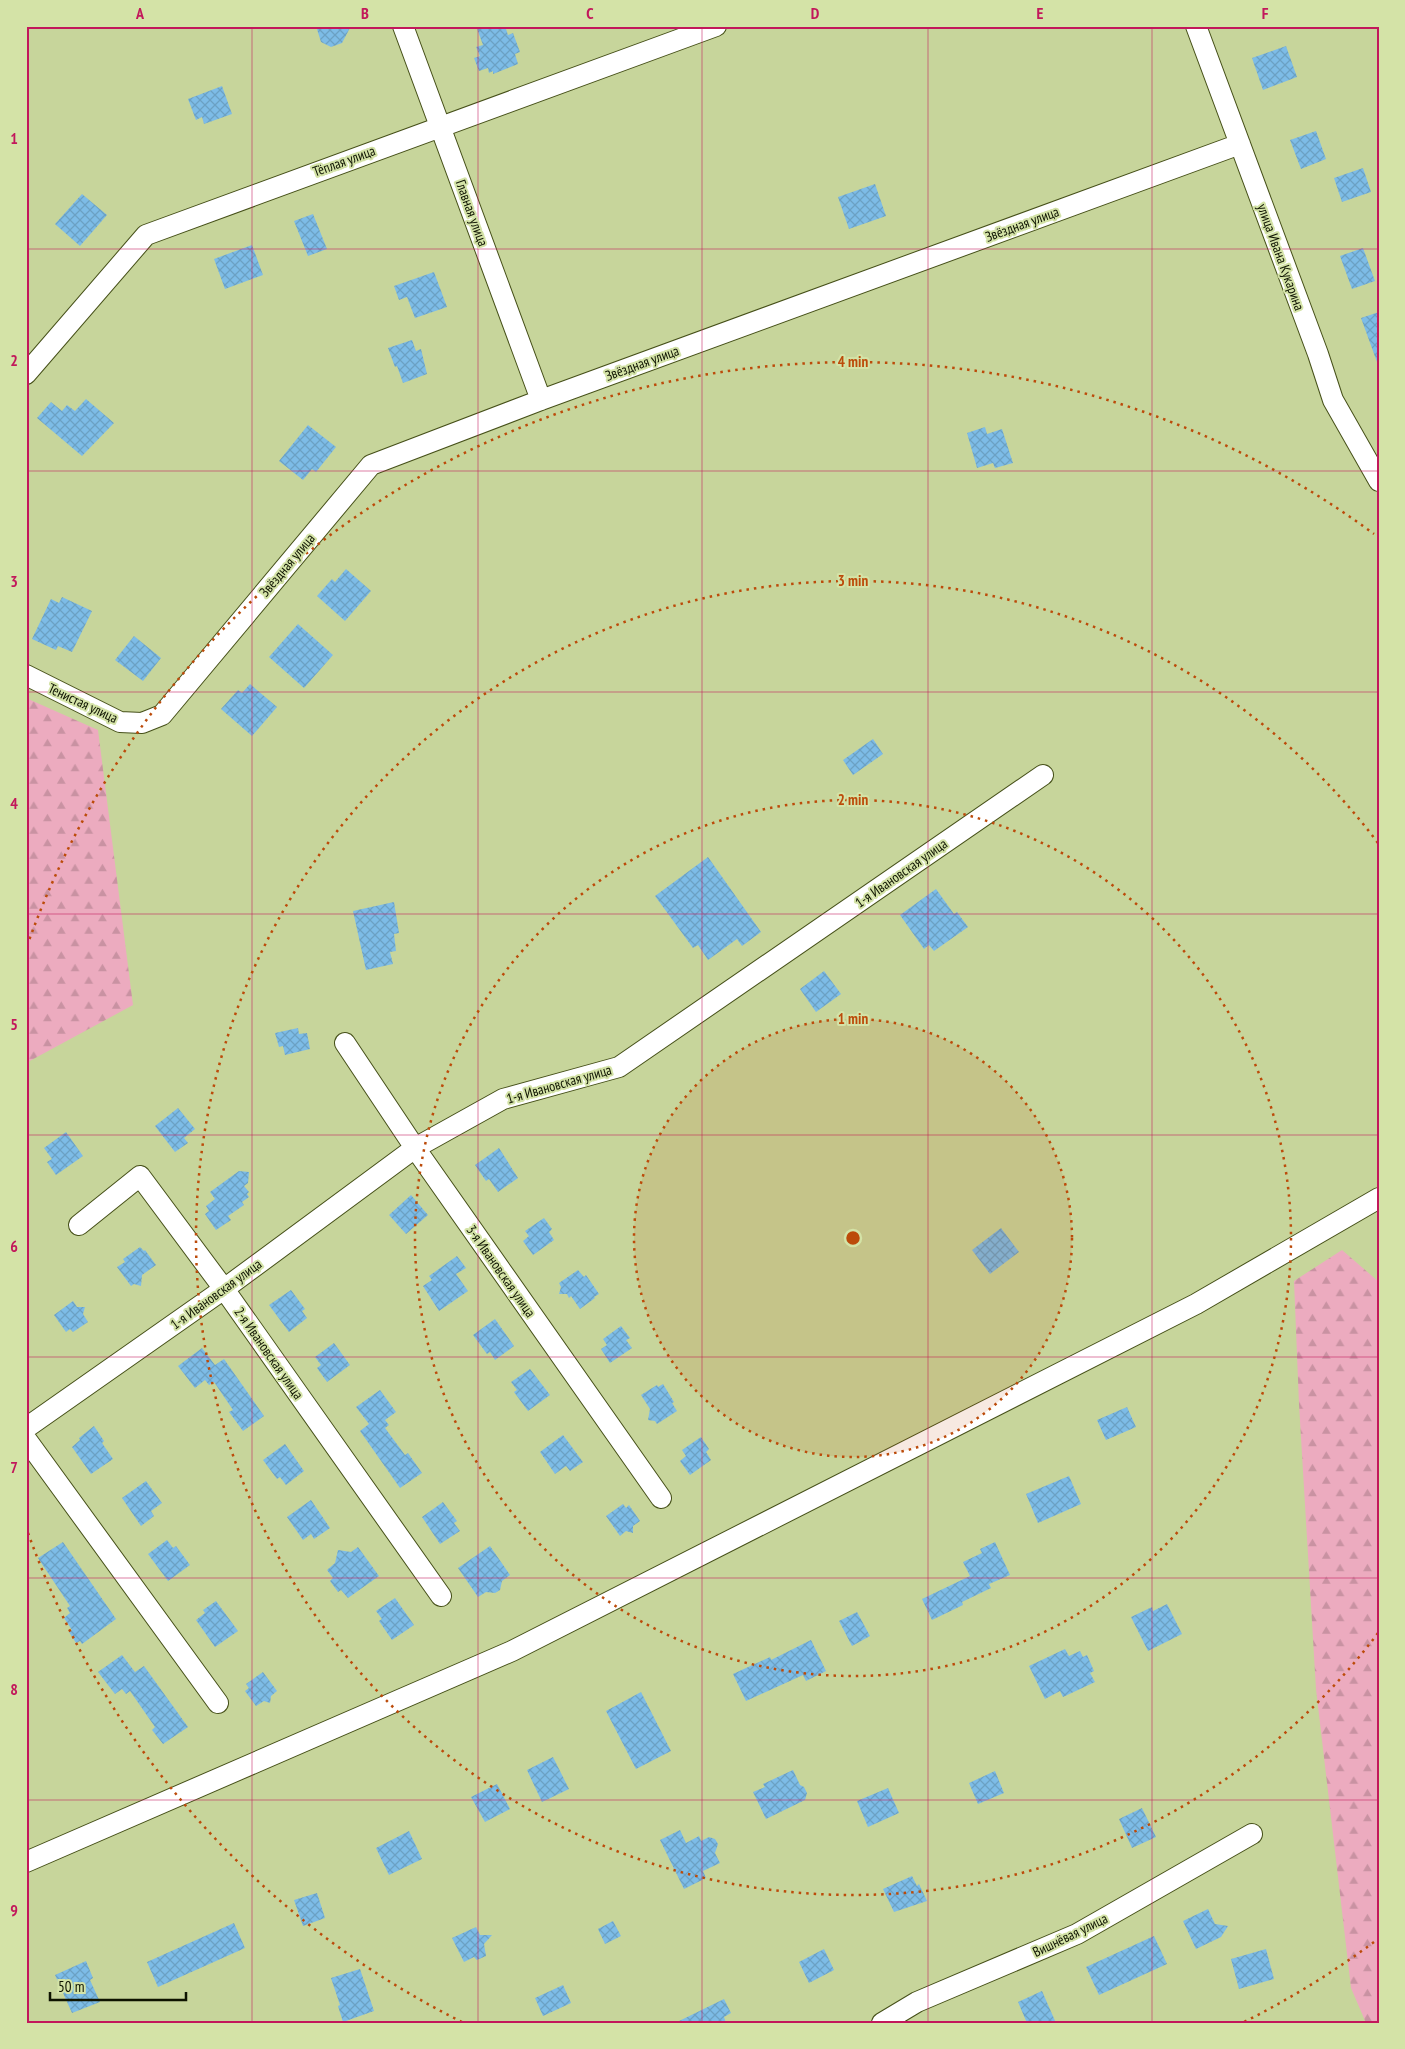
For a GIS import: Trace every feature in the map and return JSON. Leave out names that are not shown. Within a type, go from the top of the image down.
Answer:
[{"type":"street","name":"Главная улица","points":[[403,26],[541,400]]},
{"type":"street","name":"Тёплая улица","points":[[26,374],[146,235],[716,26]]},
{"type":"street","name":"улица Ивана Кукарина","points":[[1196,26],[1318,354],[1333,400],[1379,481]]},
{"type":"street","name":"Звёздная улица","points":[[142,724],[162,715],[371,465],[541,400],[1240,144]]},
{"type":"street","name":"Тенистая улица","points":[[26,675],[120,722],[142,724]]},
{"type":"street","name":"1-я Ивановская улица","points":[[26,1428],[224,1289],[415,1148],[503,1099],[619,1067],[1043,775]]},
{"type":"street","name":"3-я Ивановская улица","points":[[344,1043],[415,1148],[660,1498]]},
{"type":"street","name":"2-я Ивановская улица","points":[[79,1225],[140,1176],[224,1289],[441,1596]]},
{"type":"street","points":[[26,1862],[512,1651],[1196,1304],[1379,1198]]},
{"type":"street","points":[[26,1439],[218,1703]]},
{"type":"street","name":"Вишнёвая улица","points":[[882,2023],[917,2002],[1077,1934],[1252,1834]]},
{"type":"green space","points":[[26,698],[98,730],[133,1005],[26,1063]]},
{"type":"green space","points":[[1342,1250],[1379,1282],[1379,2023],[1366,2023],[1351,1988],[1316,1689],[1299,1404],[1294,1281]]},
{"type":"building","points":[[316,26],[351,26],[342,43],[331,47],[321,42]]},
{"type":"building","points":[[476,26],[505,26],[508,35],[513,33],[520,52],[515,54],[518,64],[493,74],[493,71],[489,73],[488,68],[479,71],[474,58],[480,56],[476,47],[483,45]]},
{"type":"building","points":[[1286,46],[1297,77],[1263,90],[1252,58]]},
{"type":"building","points":[[222,86],[232,114],[204,124],[202,117],[196,120],[188,99]]},
{"type":"building","points":[[1316,131],[1326,159],[1301,169],[1290,140]]},
{"type":"building","points":[[1363,168],[1371,192],[1342,202],[1334,178]]},
{"type":"building","points":[[875,184],[886,216],[849,229],[838,197]]},
{"type":"building","points":[[82,194],[107,215],[80,246],[55,224]]},
{"type":"building","points":[[313,214],[327,249],[308,256],[294,221]]},
{"type":"building","points":[[252,245],[263,275],[225,289],[214,259]]},
{"type":"building","points":[[1363,248],[1375,281],[1352,289],[1340,256]]},
{"type":"building","points":[[434,272],[447,307],[415,318],[407,297],[399,300],[394,286]]},
{"type":"building","points":[[1379,312],[1379,362],[1377,362],[1361,318]]},
{"type":"building","points":[[412,340],[416,351],[421,349],[427,374],[403,383],[388,348]]},
{"type":"building","points":[[86,399],[114,423],[82,456],[37,418],[51,402],[62,411],[67,405],[75,411]]},
{"type":"building","points":[[308,425],[336,447],[316,472],[312,469],[303,480],[279,461]]},
{"type":"building","points":[[985,427],[987,434],[1002,429],[1013,463],[995,468],[993,463],[977,468],[967,433]]},
{"type":"building","points":[[346,569],[371,591],[345,621],[317,596],[332,579],[335,582]]},
{"type":"building","points":[[62,597],[92,611],[72,652],[58,646],[56,650],[32,639],[51,599],[59,603]]},
{"type":"building","points":[[298,624],[333,655],[304,688],[269,657]]},
{"type":"building","points":[[134,636],[161,658],[143,681],[115,660]]},
{"type":"building","points":[[250,684],[277,707],[252,736],[221,709],[238,690],[242,693]]},
{"type":"building","points":[[873,739],[883,754],[853,775],[843,760]]},
{"type":"building","points":[[708,857],[761,932],[742,946],[737,939],[708,960],[698,945],[693,948],[655,896]]},
{"type":"building","points":[[936,889],[954,914],[957,912],[968,927],[934,951],[929,945],[924,949],[900,915]]},
{"type":"building","points":[[394,902],[399,933],[394,934],[396,951],[390,952],[393,964],[366,970],[353,911]]},
{"type":"building","points":[[824,971],[841,994],[816,1012],[800,989]]},
{"type":"building","points":[[298,1028],[299,1034],[307,1033],[310,1049],[285,1055],[283,1046],[279,1047],[275,1033]]},
{"type":"building","points":[[178,1108],[195,1129],[184,1138],[188,1143],[175,1152],[155,1126]]},
{"type":"building","points":[[66,1132],[83,1156],[56,1175],[47,1162],[52,1159],[44,1148]]},
{"type":"building","points":[[499,1148],[518,1178],[498,1192],[489,1179],[486,1181],[475,1165]]},
{"type":"building","points":[[239,1171],[249,1172],[248,1183],[244,1186],[249,1192],[247,1194],[249,1197],[242,1202],[244,1205],[228,1216],[231,1220],[216,1230],[205,1214],[209,1211],[206,1206],[215,1199],[210,1192]]},
{"type":"building","points":[[411,1195],[428,1215],[406,1234],[389,1215]]},
{"type":"building","points":[[544,1218],[552,1229],[549,1232],[554,1240],[533,1255],[523,1241],[529,1236],[525,1231]]},
{"type":"building","points":[[1001,1228],[1019,1252],[990,1274],[972,1250]]},
{"type":"building","points":[[140,1247],[145,1250],[156,1265],[142,1275],[141,1286],[134,1284],[131,1286],[117,1267],[125,1262],[123,1259]]},
{"type":"building","points":[[457,1256],[466,1268],[456,1274],[468,1291],[439,1311],[423,1286],[432,1280],[429,1276]]},
{"type":"building","points":[[578,1270],[584,1277],[586,1275],[599,1294],[580,1309],[571,1296],[569,1298],[567,1294],[559,1294],[561,1287],[559,1283]]},
{"type":"building","points":[[291,1290],[305,1309],[302,1311],[307,1318],[289,1332],[269,1305]]},
{"type":"building","points":[[73,1301],[77,1307],[85,1307],[83,1314],[88,1322],[73,1332],[70,1329],[66,1332],[54,1315]]},
{"type":"building","points":[[495,1319],[514,1346],[495,1360],[490,1352],[487,1354],[473,1335]]},
{"type":"building","points":[[621,1326],[630,1338],[626,1340],[632,1348],[610,1363],[601,1349],[607,1345],[603,1339]]},
{"type":"building","points":[[334,1343],[350,1365],[327,1382],[317,1368],[321,1365],[315,1357]]},
{"type":"building","points":[[202,1348],[215,1365],[224,1359],[264,1416],[243,1431],[229,1412],[233,1410],[214,1382],[209,1385],[205,1380],[195,1388],[178,1366]]},
{"type":"building","points":[[530,1369],[550,1395],[528,1411],[514,1392],[517,1390],[511,1382]]},
{"type":"building","points":[[663,1384],[677,1411],[657,1424],[655,1421],[648,1420],[650,1409],[641,1395],[657,1385],[658,1387]]},
{"type":"building","points":[[380,1390],[396,1412],[385,1420],[389,1425],[385,1428],[405,1455],[408,1453],[422,1473],[400,1488],[360,1431],[369,1424],[356,1407]]},
{"type":"building","points":[[1127,1407],[1136,1427],[1106,1440],[1097,1420]]},
{"type":"building","points":[[94,1426],[104,1441],[102,1443],[113,1459],[91,1474],[72,1447],[80,1440],[79,1438]]},
{"type":"building","points":[[563,1435],[583,1462],[570,1471],[566,1466],[555,1474],[540,1452]]},
{"type":"building","points":[[701,1437],[709,1449],[706,1452],[711,1460],[690,1475],[680,1461],[686,1456],[682,1450]]},
{"type":"building","points":[[285,1444],[304,1471],[286,1485],[280,1477],[277,1479],[263,1460]]},
{"type":"building","points":[[1069,1476],[1081,1504],[1038,1523],[1026,1494]]},
{"type":"building","points":[[146,1481],[162,1503],[151,1511],[154,1516],[141,1526],[122,1498]]},
{"type":"building","points":[[311,1500],[330,1528],[314,1539],[311,1534],[303,1540],[287,1517]]},
{"type":"building","points":[[443,1502],[457,1521],[454,1523],[460,1531],[440,1544],[422,1517]]},
{"type":"building","points":[[623,1504],[626,1508],[629,1505],[640,1521],[633,1526],[633,1533],[626,1531],[620,1536],[606,1516]]},
{"type":"building","points":[[167,1540],[173,1548],[176,1546],[190,1565],[168,1581],[148,1554]]},
{"type":"building","points":[[63,1542],[116,1619],[82,1644],[80,1641],[76,1643],[69,1632],[72,1630],[64,1618],[70,1613],[67,1608],[70,1606],[38,1558]]},
{"type":"building","points":[[995,1542],[1010,1575],[989,1584],[991,1588],[962,1602],[963,1605],[932,1620],[922,1599],[970,1576],[963,1562],[982,1553],[980,1549]]},
{"type":"building","points":[[490,1546],[510,1575],[502,1581],[500,1590],[495,1593],[486,1592],[478,1597],[458,1568]]},
{"type":"building","points":[[358,1547],[379,1576],[348,1598],[341,1590],[338,1592],[330,1581],[333,1578],[327,1570],[335,1563],[338,1550],[351,1552]]},
{"type":"building","points":[[395,1598],[414,1625],[392,1640],[379,1621],[382,1619],[376,1611]]},
{"type":"building","points":[[216,1601],[238,1631],[215,1647],[196,1620],[205,1613],[203,1610]]},
{"type":"building","points":[[1167,1604],[1182,1634],[1148,1651],[1131,1617],[1152,1607],[1153,1611]]},
{"type":"building","points":[[857,1612],[870,1636],[852,1646],[839,1621]]},
{"type":"building","points":[[811,1640],[826,1671],[806,1681],[803,1675],[746,1701],[733,1674],[770,1657],[771,1660]]},
{"type":"building","points":[[1065,1649],[1069,1656],[1080,1651],[1083,1657],[1087,1655],[1094,1671],[1090,1673],[1095,1682],[1063,1697],[1060,1691],[1045,1699],[1029,1666]]},
{"type":"building","points":[[122,1655],[135,1672],[144,1666],[188,1727],[163,1744],[152,1730],[155,1727],[130,1691],[126,1694],[122,1689],[115,1694],[98,1672]]},
{"type":"building","points":[[263,1672],[277,1691],[271,1696],[270,1703],[264,1701],[256,1706],[245,1691],[249,1688],[246,1684]]},
{"type":"building","points":[[641,1692],[671,1751],[636,1769],[606,1711]]},
{"type":"building","points":[[553,1757],[569,1789],[542,1802],[527,1770]]},
{"type":"building","points":[[793,1770],[800,1785],[804,1787],[807,1793],[805,1800],[766,1819],[753,1792],[765,1787],[763,1784]]},
{"type":"building","points":[[995,1771],[1004,1793],[978,1804],[969,1783]]},
{"type":"building","points":[[497,1784],[510,1809],[485,1822],[471,1797]]},
{"type":"building","points":[[888,1788],[899,1813],[868,1827],[857,1801]]},
{"type":"building","points":[[1142,1808],[1156,1837],[1132,1848],[1119,1819]]},
{"type":"building","points":[[680,1830],[686,1843],[699,1836],[701,1841],[709,1837],[715,1839],[718,1844],[715,1853],[720,1863],[703,1871],[706,1878],[684,1889],[660,1840]]},
{"type":"building","points":[[409,1831],[422,1859],[389,1875],[376,1848]]},
{"type":"building","points":[[912,1876],[917,1886],[919,1884],[927,1901],[894,1912],[883,1889]]},
{"type":"building","points":[[317,1893],[325,1918],[303,1926],[294,1900]]},
{"type":"building","points":[[1208,1909],[1215,1924],[1228,1926],[1221,1937],[1196,1949],[1183,1921]]},
{"type":"building","points":[[613,1921],[621,1936],[605,1944],[598,1929]]},
{"type":"building","points":[[234,1923],[245,1948],[158,1987],[147,1962]]},
{"type":"building","points":[[476,1927],[480,1935],[492,1935],[484,1944],[486,1956],[477,1960],[474,1957],[464,1962],[452,1938]]},
{"type":"building","points":[[1154,1936],[1167,1964],[1099,1995],[1086,1967]]},
{"type":"building","points":[[824,1949],[834,1970],[809,1983],[799,1962]]},
{"type":"building","points":[[1266,1949],[1274,1979],[1239,1989],[1231,1959]]},
{"type":"building","points":[[86,1961],[93,1978],[90,1980],[100,2002],[72,2013],[55,1975]]},
{"type":"building","points":[[360,1969],[374,2011],[343,2022],[338,2006],[340,2005],[331,1978]]},
{"type":"building","points":[[563,1985],[571,2003],[543,2016],[535,1998]]},
{"type":"building","points":[[1042,1991],[1056,2023],[1027,2023],[1018,2002]]},
{"type":"building","points":[[724,1999],[731,2013],[724,2017],[726,2023],[675,2023]]}]
